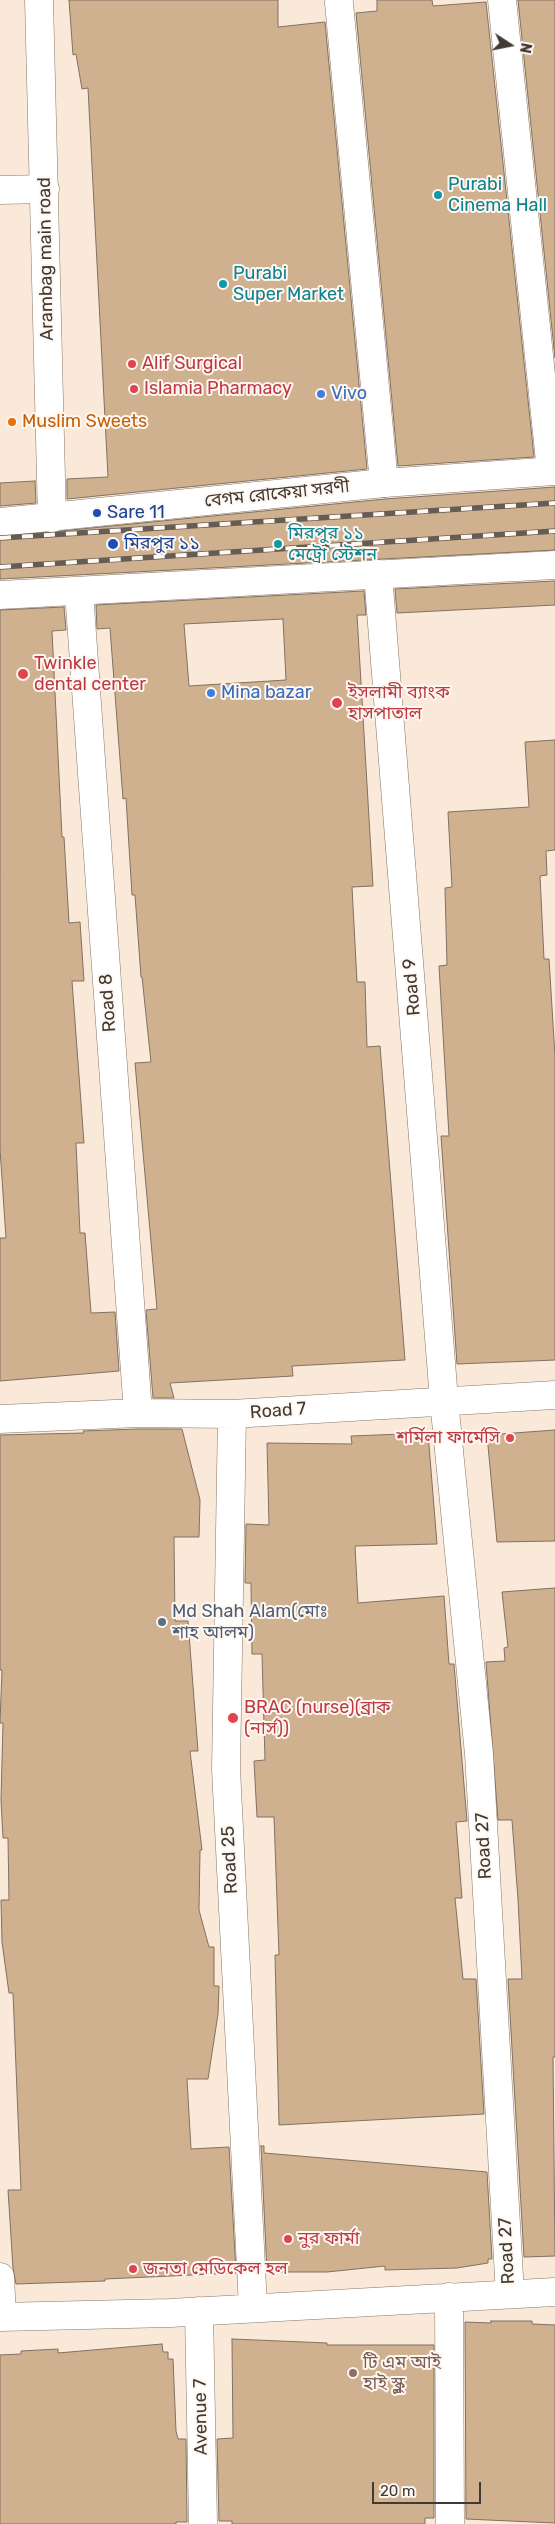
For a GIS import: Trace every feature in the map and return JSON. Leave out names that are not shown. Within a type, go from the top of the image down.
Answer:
[{"type":"street","name":"Arambag main road","points":[[39,0],[52,518]]},
{"type":"street","points":[[502,0],[553,471]]},
{"type":"street","points":[[338,3],[384,483]]},
{"type":"street","points":[[0,190],[45,189]]},
{"type":"street","name":"বেগম রোকেয়া সরণী","points":[[0,522],[384,483],[553,471]]},
{"type":"street","points":[[0,596],[555,564]]},
{"type":"street","name":"Road 9","points":[[378,574],[444,1400]]},
{"type":"street","name":"Road 8","points":[[79,592],[138,1413]]},
{"type":"street","name":"Road 7","points":[[0,1419],[138,1413],[232,1414],[444,1400],[555,1395]]},
{"type":"street","name":"Road 27","points":[[444,1400],[479,1754],[510,2294]]},
{"type":"street","name":"Road 25","points":[[232,1414],[226,1769],[254,2307]]},
{"type":"street","points":[[0,2277],[1,2317],[198,2311],[555,2292]]},
{"type":"street","points":[[449,2297],[450,2524]]},
{"type":"street","name":"Avenue 7","points":[[198,2311],[203,2524]]},
{"type":"building","name":"Purabi Super Market","points":[[69,0],[278,0],[278,27],[325,22],[367,469],[67,499],[67,479],[108,477],[88,88],[82,89],[76,54],[73,55]]},
{"type":"building","name":"Purabi Cinema Hall","points":[[377,0],[432,0],[433,6],[486,2],[534,457],[398,466],[356,13],[377,11]]},
{"type":"building","points":[[518,0],[555,0],[555,358]]},
{"type":"building","points":[[35,481],[36,503],[0,506],[0,483]]},
{"type":"building","points":[[555,487],[555,550],[0,579],[0,537],[385,499]]},
{"type":"building","points":[[555,581],[555,605],[397,613],[395,589]]},
{"type":"building","points":[[364,591],[366,615],[357,615],[373,886],[352,887],[357,982],[365,982],[367,1047],[380,1046],[405,1360],[292,1366],[293,1376],[170,1383],[174,1398],[153,1398],[146,1310],[157,1309],[135,1063],[151,1062],[141,977],[135,895],[132,895],[126,798],[123,799],[110,628],[97,629],[96,605]],"holes":[[[283,619],[286,680],[189,686],[184,624]]]},
{"type":"building","points":[[64,607],[66,630],[52,631],[62,837],[64,837],[69,923],[80,922],[84,981],[72,981],[84,1143],[76,1143],[80,1233],[85,1233],[91,1313],[115,1312],[119,1371],[0,1381],[0,1238],[6,1238],[0,1149],[0,610]]},
{"type":"building","points":[[555,740],[555,850],[546,851],[547,875],[540,876],[544,959],[549,959],[555,1056],[555,1360],[457,1364],[441,1136],[449,1136],[439,966],[447,965],[445,888],[452,887],[448,812],[529,807],[525,742]]},
{"type":"building","points":[[182,1429],[200,1500],[199,1537],[174,1537],[175,1621],[188,1621],[198,1751],[190,1751],[202,1850],[200,1850],[199,1910],[209,1947],[214,1947],[214,1986],[219,1986],[218,2014],[208,2079],[187,2079],[191,2149],[229,2147],[236,2273],[16,2284],[13,2268],[8,2190],[21,2190],[13,1993],[9,1993],[2,1942],[1,1900],[9,1900],[8,1838],[3,1838],[1,1800],[3,1723],[0,1723],[2,1670],[0,1670],[0,1435],[84,1433],[83,1431]]},
{"type":"building","points":[[555,1430],[555,1541],[497,1542],[487,1435]]},
{"type":"building","points":[[428,1433],[437,1544],[355,1546],[358,1603],[444,1596],[449,1664],[454,1664],[467,1821],[456,1822],[462,1898],[455,1898],[463,1979],[476,1979],[484,2114],[279,2125],[275,1955],[279,1955],[274,1817],[257,1817],[254,1761],[265,1760],[262,1654],[252,1654],[251,1583],[245,1583],[246,1524],[269,1525],[267,1443],[352,1444],[351,1436]]},
{"type":"building","points":[[555,1588],[555,2057],[553,2057],[555,2256],[524,2257],[508,1979],[522,1979],[518,1899],[512,1820],[498,1820],[486,1662],[505,1661],[504,1648],[508,1647],[502,1592]]},
{"type":"building","points":[[261,2146],[264,2146],[264,2153],[487,2172],[492,2259],[488,2259],[488,2263],[457,2268],[385,2270],[385,2266],[327,2272],[267,2272]]},
{"type":"building","points":[[491,2321],[532,2321],[532,2324],[555,2325],[555,2523],[466,2519],[465,2322],[491,2323]]},
{"type":"building","points":[[232,2339],[327,2343],[327,2345],[434,2345],[434,2518],[425,2518],[425,2524],[232,2524],[232,2521],[219,2521],[217,2439],[233,2438]]},
{"type":"building","points":[[162,2344],[163,2352],[168,2352],[168,2359],[173,2359],[178,2439],[186,2439],[187,2522],[176,2522],[176,2524],[0,2524],[0,2355],[21,2354],[21,2351],[58,2349],[58,2353]]},
{"type":"railway","points":[[0,538],[555,503]]},
{"type":"railway","points":[[0,567],[555,531]]},
{"type":"place","name":"Purabi Cinema Hall","points":[[438,195]]},
{"type":"place","name":"Purabi Super Market","points":[[223,284]]},
{"type":"place","name":"Alif Surgical","points":[[132,364]]},
{"type":"place","name":"Islamia Pharmacy","points":[[134,389]]},
{"type":"place","name":"Vivo","points":[[321,394]]},
{"type":"place","name":"Muslim Sweets","points":[[12,422]]},
{"type":"place","name":"Sare 11","points":[[97,513]]},
{"type":"place","name":"মিরপুর ১১","points":[[113,544]]},
{"type":"place","name":"মিরপুর ১১ মেট্রো স্টেশন","points":[[278,544]]},
{"type":"place","name":"Twinkle dental center","points":[[23,674]]},
{"type":"place","name":"Mina bazar","points":[[211,693]]},
{"type":"place","name":"ইসলামী ব্যাংক হাসপাতাল","points":[[337,703]]},
{"type":"place","name":"শর্মিলা ফার্মেসি","points":[[510,1438]]},
{"type":"place","name":"Md Shah Alam(মোঃ শাহ আলম)","points":[[162,1622]]},
{"type":"place","name":"BRAC (nurse)(ব্রাক (নার্স))","points":[[233,1718]]},
{"type":"place","name":"নুর ফার্মা","points":[[288,2239]]},
{"type":"place","name":"জনতা মেডিকেল হল","points":[[133,2269]]},
{"type":"place","name":"টি এম আই হাই স্কুল","points":[[353,2373]]}]
